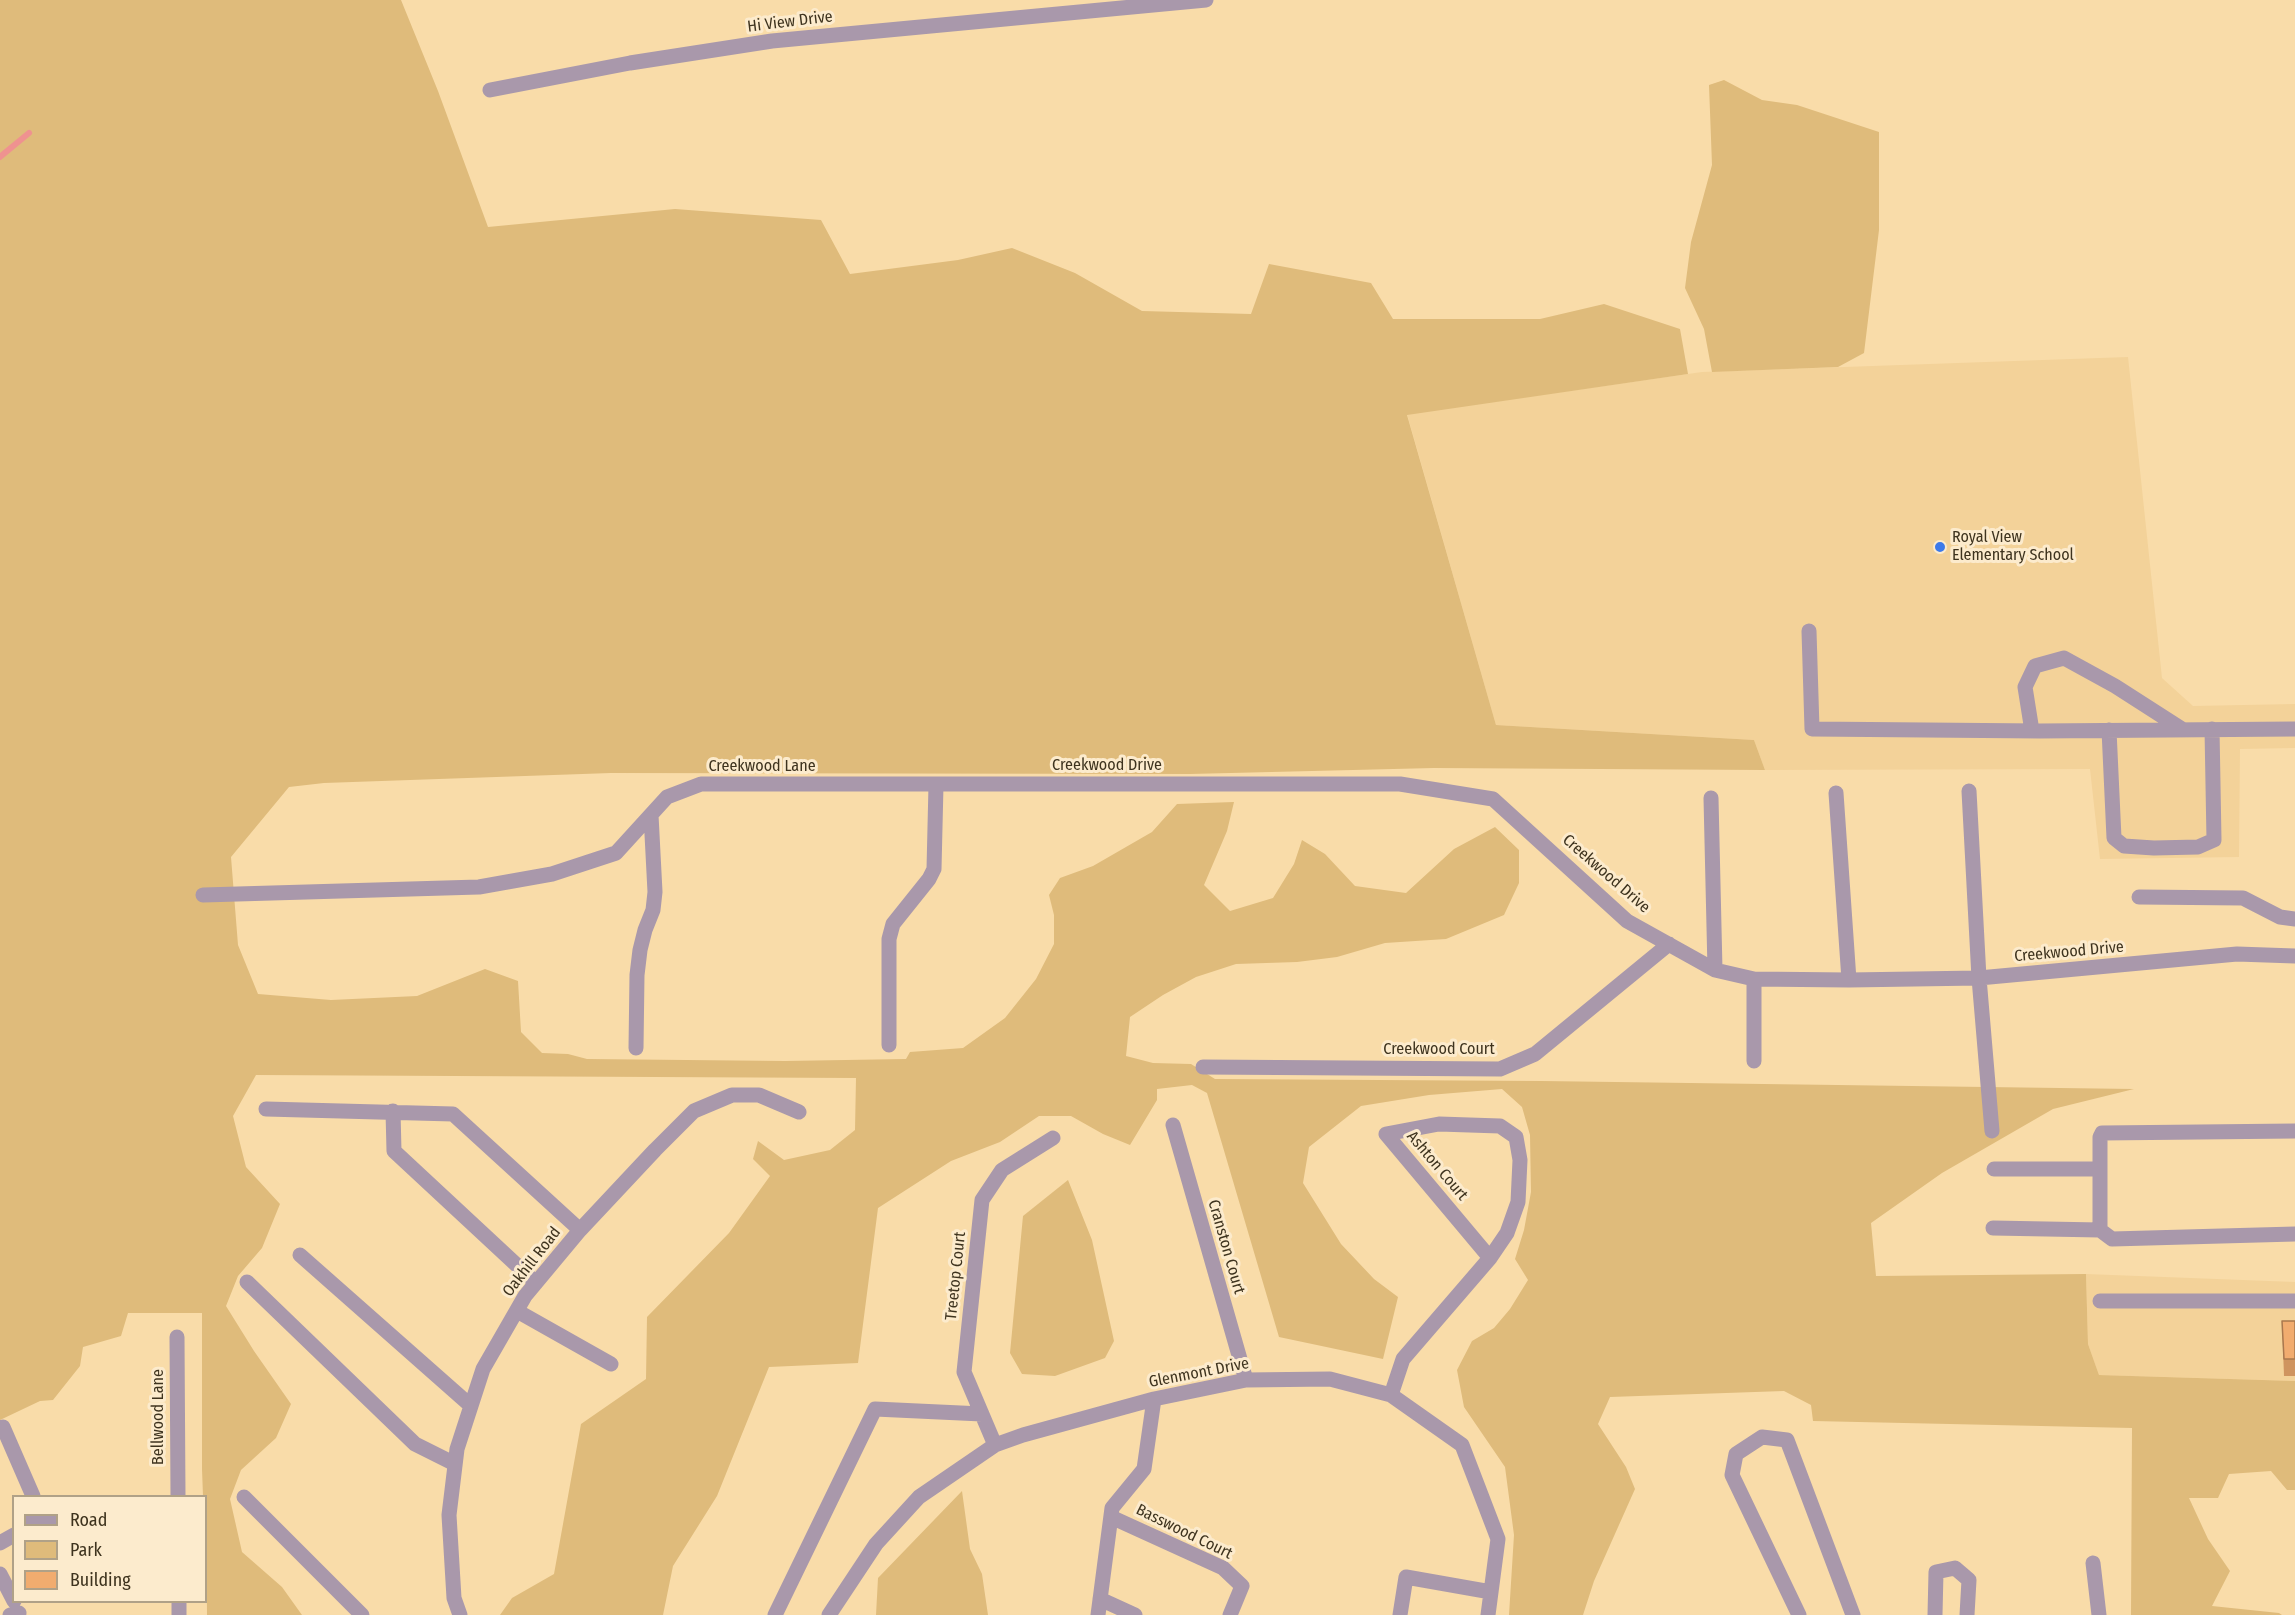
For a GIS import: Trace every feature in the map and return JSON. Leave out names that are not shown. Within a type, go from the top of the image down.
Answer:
[{"type":"street","name":"Hi View Drive","points":[[490,90],[630,63],[772,41],[1206,0]]},
{"type":"street","points":[[1809,631],[1812,729],[2032,731],[2295,729]]},
{"type":"street","points":[[2032,731],[2025,687],[2035,666],[2064,658],[2115,686],[2182,729]]},
{"type":"street","points":[[2109,730],[2114,837],[2124,846],[2154,848],[2198,847],[2214,840],[2212,729]]},
{"type":"street","name":"Creekwood Lane","points":[[203,895],[479,887],[552,874],[616,853],[667,797],[701,784],[936,785]]},
{"type":"street","name":"Creekwood Drive","points":[[936,785],[1400,784],[1493,799],[1627,921],[1715,969],[1754,979],[1979,978],[2237,954],[2295,956]]},
{"type":"street","points":[[889,1044],[889,939],[893,924],[929,879],[934,869],[936,785]]},
{"type":"street","points":[[1968,791],[1979,978],[1992,1131]]},
{"type":"street","points":[[1836,793],[1849,980]]},
{"type":"street","points":[[1711,798],[1715,969]]},
{"type":"street","points":[[636,1048],[639,958],[655,892],[651,815]]},
{"type":"street","points":[[2139,897],[2242,898],[2280,917],[2295,918]]},
{"type":"street","name":"Creekwood Court","points":[[1203,1067],[1500,1069],[1535,1054],[1669,944]]},
{"type":"street","points":[[1754,979],[1754,1061]]},
{"type":"street","name":"Oakhill Road","points":[[460,1615],[454,1598],[449,1515],[457,1449],[483,1369],[517,1311],[536,1283],[580,1230],[694,1111],[732,1095],[759,1095],[799,1112]]},
{"type":"street","points":[[266,1109],[453,1114],[580,1230]]},
{"type":"street","points":[[393,1111],[394,1151],[536,1283]]},
{"type":"street","name":"Ashton Court","points":[[1391,1395],[1403,1359],[1490,1258],[1507,1233],[1518,1202],[1520,1160],[1516,1137],[1500,1126],[1439,1124],[1386,1134],[1490,1258]]},
{"type":"street","name":"Cranston Court","points":[[1173,1125],[1246,1380]]},
{"type":"street","points":[[2100,1230],[2100,1137],[2102,1133],[2295,1131]]},
{"type":"street","name":"Treetop Court","points":[[995,1445],[964,1372],[982,1200],[1002,1170],[1053,1138]]},
{"type":"street","points":[[1994,1169],[2100,1169]]},
{"type":"street","points":[[1993,1228],[2100,1230],[2112,1239],[2295,1234]]},
{"type":"street","points":[[300,1255],[471,1406]]},
{"type":"street","points":[[247,1282],[414,1444],[455,1464]]},
{"type":"street","points":[[2100,1301],[2295,1301]]},
{"type":"street","points":[[517,1311],[611,1364]]},
{"type":"street","name":"Bellwood Lane","points":[[177,1337],[178,1495]]},
{"type":"street","name":"Glenmont Drive","points":[[829,1615],[876,1544],[919,1497],[995,1445],[1155,1399],[1246,1380],[1330,1379],[1391,1395],[1462,1445],[1498,1539],[1488,1615]]},
{"type":"street","name":"Basswood Court","points":[[1098,1615],[1112,1508],[1144,1469],[1155,1399]]},
{"type":"street","points":[[775,1615],[876,1409],[982,1414]]},
{"type":"street","points":[[3,1427],[32,1495]]},
{"type":"street","points":[[1799,1615],[1732,1475],[1736,1454],[1762,1437],[1786,1440],[1853,1615]]},
{"type":"street","points":[[244,1497],[362,1615]]},
{"type":"street","name":"Basswood Court","points":[[1111,1517],[1223,1569],[1242,1586],[1230,1615]]},
{"type":"street","points":[[2093,1563],[2098,1615]]},
{"type":"street","points":[[1935,1615],[1936,1572],[1955,1568],[1970,1580],[1968,1615]]},
{"type":"street","points":[[0,1574],[12,1600]]},
{"type":"street","points":[[1400,1615],[1406,1577],[1491,1592]]},
{"type":"street","points":[[1100,1599],[1135,1615]]},
{"type":"shaded area","points":[[2128,357],[2162,678],[2193,706],[2295,704],[2295,748],[2240,749],[2239,857],[2100,859],[2090,769],[1765,770],[1754,740],[1496,725],[1407,414],[1702,372]]},
{"type":"shaded area","points":[[2086,1274],[2295,1282],[2295,1381],[2099,1375],[2088,1344]]},
{"type":"green space","points":[[0,0],[401,0],[438,91],[488,227],[675,209],[821,220],[850,274],[958,260],[1012,248],[1075,273],[1142,311],[1251,314],[1269,264],[1371,283],[1393,319],[1540,319],[1604,304],[1680,329],[1688,374],[1407,415],[1496,725],[1754,740],[1765,770],[1434,768],[1190,774],[611,773],[324,783],[289,787],[231,857],[238,945],[258,994],[331,1000],[417,996],[485,969],[518,981],[521,1032],[542,1053],[568,1054],[587,1059],[785,1061],[906,1059],[910,1052],[963,1048],[1005,1018],[1036,979],[1054,944],[1054,915],[1049,895],[1060,878],[1093,866],[1152,832],[1177,804],[1234,802],[1227,831],[1204,885],[1230,911],[1273,898],[1294,864],[1302,840],[1325,854],[1355,886],[1406,893],[1454,849],[1495,827],[1519,850],[1519,883],[1504,915],[1446,939],[1385,943],[1337,957],[1297,962],[1236,964],[1196,977],[1130,1017],[1126,1056],[1153,1063],[1191,1064],[1215,1079],[2134,1089],[2053,1109],[1942,1173],[1871,1223],[1876,1276],[2086,1274],[2088,1344],[2099,1375],[2295,1381],[2295,1490],[2287,1490],[2271,1471],[2229,1474],[2218,1498],[2189,1498],[2208,1539],[2230,1571],[2212,1606],[2282,1615],[2131,1615],[2132,1428],[1813,1421],[1811,1405],[1784,1391],[1610,1397],[1598,1424],[1626,1467],[1635,1489],[1594,1581],[1583,1615],[1509,1615],[1514,1535],[1505,1467],[1464,1407],[1457,1370],[1472,1341],[1494,1328],[1510,1309],[1528,1280],[1515,1259],[1524,1230],[1531,1192],[1530,1135],[1522,1107],[1502,1089],[1429,1095],[1361,1106],[1309,1147],[1303,1183],[1341,1244],[1374,1279],[1398,1297],[1383,1359],[1279,1337],[1207,1093],[1192,1085],[1157,1089],[1157,1100],[1130,1145],[1103,1134],[1071,1116],[1039,1116],[1000,1142],[951,1161],[878,1208],[858,1363],[769,1367],[717,1496],[673,1566],[663,1615],[500,1615],[512,1598],[554,1574],[581,1424],[646,1379],[647,1317],[729,1233],[770,1176],[753,1159],[758,1141],[784,1160],[830,1150],[855,1130],[856,1078],[256,1075],[233,1116],[246,1167],[280,1204],[262,1248],[238,1276],[226,1306],[291,1404],[276,1438],[241,1470],[230,1499],[242,1552],[282,1587],[302,1615],[207,1615],[207,1495],[203,1495],[202,1469],[202,1313],[128,1313],[121,1336],[83,1347],[80,1366],[53,1400],[40,1401],[0,1420]]},
{"type":"green space","points":[[1724,80],[1762,100],[1797,105],[1879,132],[1879,230],[1864,353],[1838,367],[1712,372],[1704,329],[1685,288],[1691,242],[1712,165],[1709,85]]},
{"type":"green space","points":[[1068,1180],[1092,1240],[1114,1341],[1105,1358],[1055,1376],[1022,1374],[1010,1353],[1023,1216]]},
{"type":"green space","points":[[962,1491],[970,1549],[982,1574],[988,1615],[876,1615],[878,1578]]},
{"type":"building","points":[[2282,1321],[2295,1321],[2295,1359],[2284,1359]]},
{"type":"waterway","points":[[0,157],[29,133]]},
{"type":"place","name":"Royal View Elementary School","points":[[1940,547]]}]
